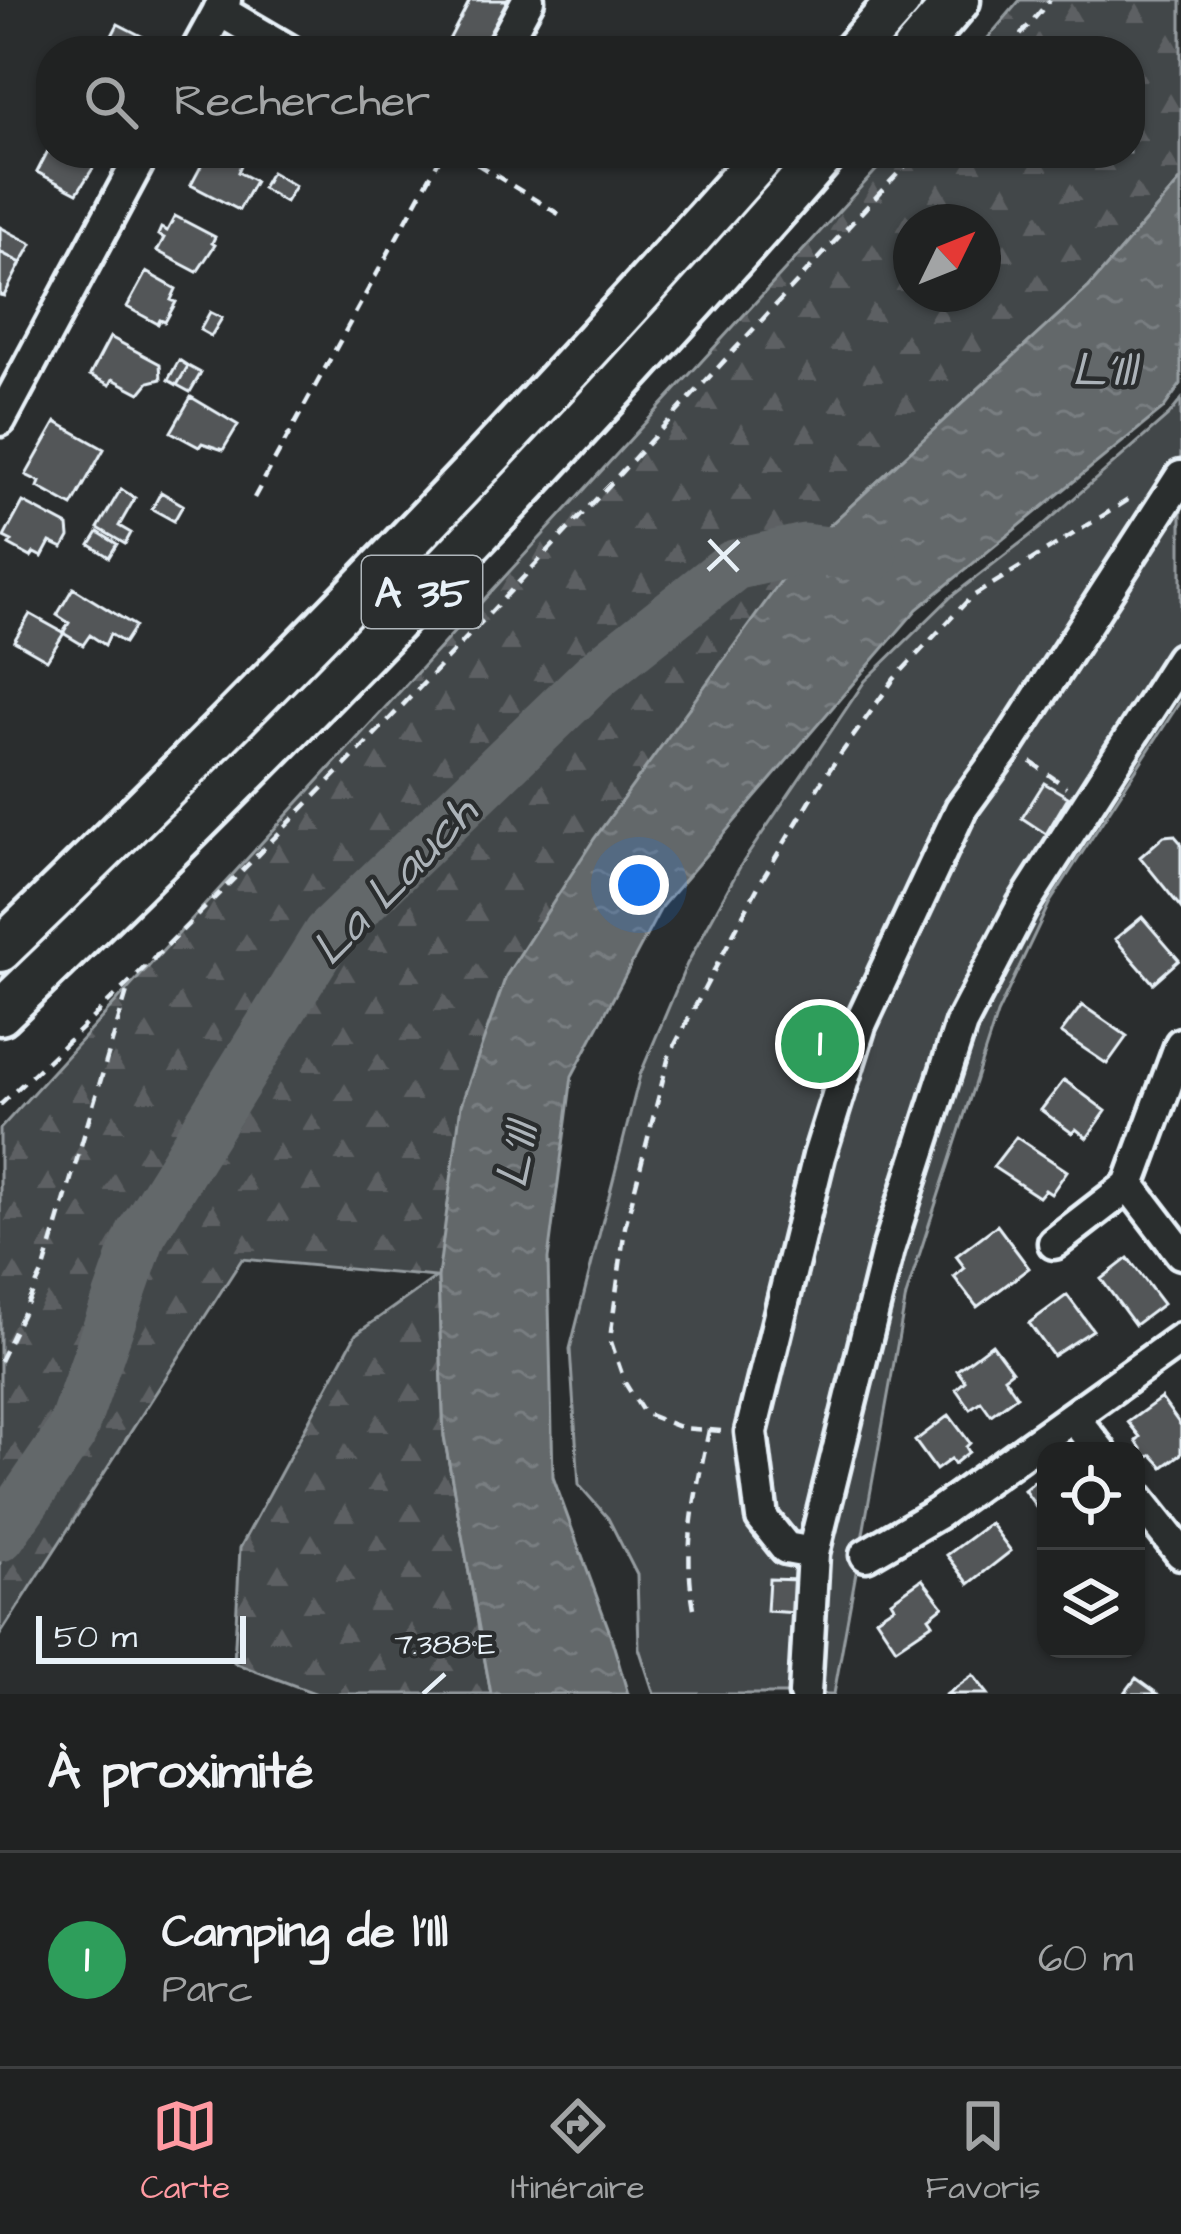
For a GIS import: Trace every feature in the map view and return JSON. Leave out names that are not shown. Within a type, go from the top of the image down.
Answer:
[{"type":"highway","points":[[868,36],[900,0]]},
{"type":"highway","points":[[927,36],[958,0]]},
{"type":"highway","name":"A 35","points":[[0,950],[507,440],[752,168]]},
{"type":"highway","name":"A 35","points":[[0,1012],[159,861],[382,634],[537,472],[811,168]]},
{"type":"street","points":[[508,36],[528,0]]},
{"type":"street","points":[[206,36],[225,3],[269,36]]},
{"type":"street","points":[[0,420],[135,168]]},
{"type":"street","points":[[813,1553],[786,1548],[761,1518],[751,1432],[819,1156],[860,1024],[961,809],[1007,746],[1177,482]]},
{"type":"street","points":[[806,1694],[813,1553],[887,1250],[961,1024],[1023,905],[1181,659]]},
{"type":"street","points":[[1054,1243],[1130,1185],[1181,1044]]},
{"type":"street","points":[[1130,1185],[1181,1253]]},
{"type":"street","points":[[866,1555],[938,1513],[1181,1339]]},
{"type":"street","points":[[1073,1417],[1093,1442]]},
{"type":"street","points":[[1145,1507],[1181,1552]]},
{"type":"path","points":[[1020,36],[1050,0]]},
{"type":"path","points":[[254,498],[435,168]]},
{"type":"path","points":[[484,168],[562,216]]},
{"type":"path","points":[[0,1105],[129,986],[287,829],[902,168]]},
{"type":"path","points":[[751,1432],[682,1428],[644,1413],[625,1382],[610,1339],[625,1227],[669,1056],[760,883],[825,776],[894,679],[970,598],[1144,490],[1177,482]]},
{"type":"path","points":[[0,1361],[44,1269],[129,986]]},
{"type":"path","points":[[694,1608],[686,1568],[709,1430]]},
{"type":"green space","points":[[1020,0],[1181,0],[1181,180],[1089,287],[804,549],[438,1277],[444,1436],[491,1694],[317,1694],[234,1663],[240,1548],[356,1334],[436,1277],[242,1259],[0,1635],[0,1129],[878,168],[1145,168],[1145,36],[990,36]]},
{"type":"green space","points":[[1181,400],[1181,700],[1049,904],[997,1014],[906,1296],[834,1694],[654,1694],[639,1648],[637,1575],[608,1518],[579,1485],[570,1349],[640,1075],[687,964],[741,865],[865,681],[952,596],[1040,528]]},
{"type":"water","name":"L'Ill","points":[[1181,180],[1181,384],[1163,409],[917,609],[662,906],[572,1076],[548,1259],[553,1477],[628,1694],[491,1694],[444,1436],[438,1277],[461,1105],[506,976],[594,839],[804,549],[1089,287]]},
{"type":"building","points":[[470,0],[509,0],[489,36],[451,36]]},
{"type":"building","points":[[118,24],[141,36],[112,36]]},
{"type":"building","points":[[39,168],[93,168],[77,193],[37,172]]},
{"type":"building","points":[[200,168],[240,168],[238,172],[255,181],[239,210],[191,185]]},
{"type":"building","points":[[271,172],[295,186],[285,202],[262,188]]},
{"type":"building","points":[[175,216],[215,237],[215,245],[197,272],[157,251],[164,238],[158,235],[161,228],[167,231]]},
{"type":"building","points":[[0,227],[32,244],[21,263],[0,252]]},
{"type":"building","points":[[0,252],[21,263],[4,296],[0,295]]},
{"type":"building","points":[[146,272],[176,289],[171,300],[176,302],[165,322],[158,324],[127,307]]},
{"type":"building","points":[[210,312],[222,318],[211,336],[200,330]]},
{"type":"building","points":[[110,337],[160,364],[161,379],[149,382],[140,393],[113,379],[110,385],[90,375]]},
{"type":"building","points":[[179,360],[188,366],[177,385],[168,380]]},
{"type":"building","points":[[188,366],[201,373],[190,392],[177,385]]},
{"type":"building","points":[[191,397],[238,425],[223,450],[202,443],[199,447],[171,432]]},
{"type":"building","points":[[56,422],[104,449],[72,506],[26,475]]},
{"type":"building","points":[[121,489],[135,498],[119,526],[131,533],[125,544],[98,528]]},
{"type":"building","points":[[161,492],[183,505],[174,521],[152,509]]},
{"type":"building","points":[[23,502],[68,526],[63,548],[50,542],[42,557],[34,553],[31,557],[9,545],[12,541],[4,537]]},
{"type":"building","points":[[98,532],[117,544],[109,557],[90,545]]},
{"type":"building","points":[[73,588],[135,626],[124,643],[110,634],[105,645],[90,635],[83,645],[63,633],[69,623],[57,615]]},
{"type":"building","points":[[30,614],[64,633],[47,660],[14,641]]},
{"type":"building","points":[[1044,783],[1068,797],[1046,834],[1022,818]]},
{"type":"building","points":[[1174,835],[1181,843],[1181,908],[1140,857],[1164,836]]},
{"type":"building","points":[[1142,917],[1179,960],[1153,983],[1115,939]]},
{"type":"building","points":[[1082,1005],[1127,1036],[1107,1064],[1061,1033]]},
{"type":"building","points":[[1064,1080],[1106,1111],[1087,1138],[1041,1110]]},
{"type":"building","points":[[1016,1137],[1067,1171],[1051,1194],[1045,1190],[1039,1197],[993,1167]]},
{"type":"building","points":[[997,1225],[1029,1268],[977,1307],[954,1277],[965,1268],[956,1256]]},
{"type":"building","points":[[1128,1258],[1163,1304],[1135,1325],[1101,1279]]},
{"type":"building","points":[[1067,1295],[1093,1330],[1053,1356],[1029,1323]]},
{"type":"building","points":[[992,1344],[1012,1371],[1004,1377],[1017,1396],[991,1415],[981,1401],[970,1409],[956,1389],[965,1381],[957,1370]]},
{"type":"building","points":[[1161,1398],[1181,1426],[1181,1454],[1163,1467],[1152,1455],[1145,1459],[1145,1442],[1137,1442],[1140,1437],[1128,1422]]},
{"type":"building","points":[[949,1415],[970,1443],[969,1452],[936,1470],[915,1441]]},
{"type":"building","points":[[1037,1479],[1037,1508],[1024,1490]]},
{"type":"building","points":[[990,1523],[1011,1551],[969,1584],[947,1555]]},
{"type":"building","points":[[769,1579],[799,1580],[797,1613],[767,1611]]},
{"type":"building","points":[[922,1579],[943,1606],[929,1617],[933,1623],[896,1648],[876,1618]]},
{"type":"building","points":[[973,1675],[988,1694],[947,1694]]},
{"type":"building","points":[[1136,1678],[1158,1694],[1124,1694]]},
{"type":"waterway","name":"La Lauch","points":[[0,1536],[71,1433],[141,1234],[328,934],[597,674],[734,565],[804,549],[872,557]]},
{"type":"place","name":"Camping de l'Ill","points":[[820,1044]]}]
